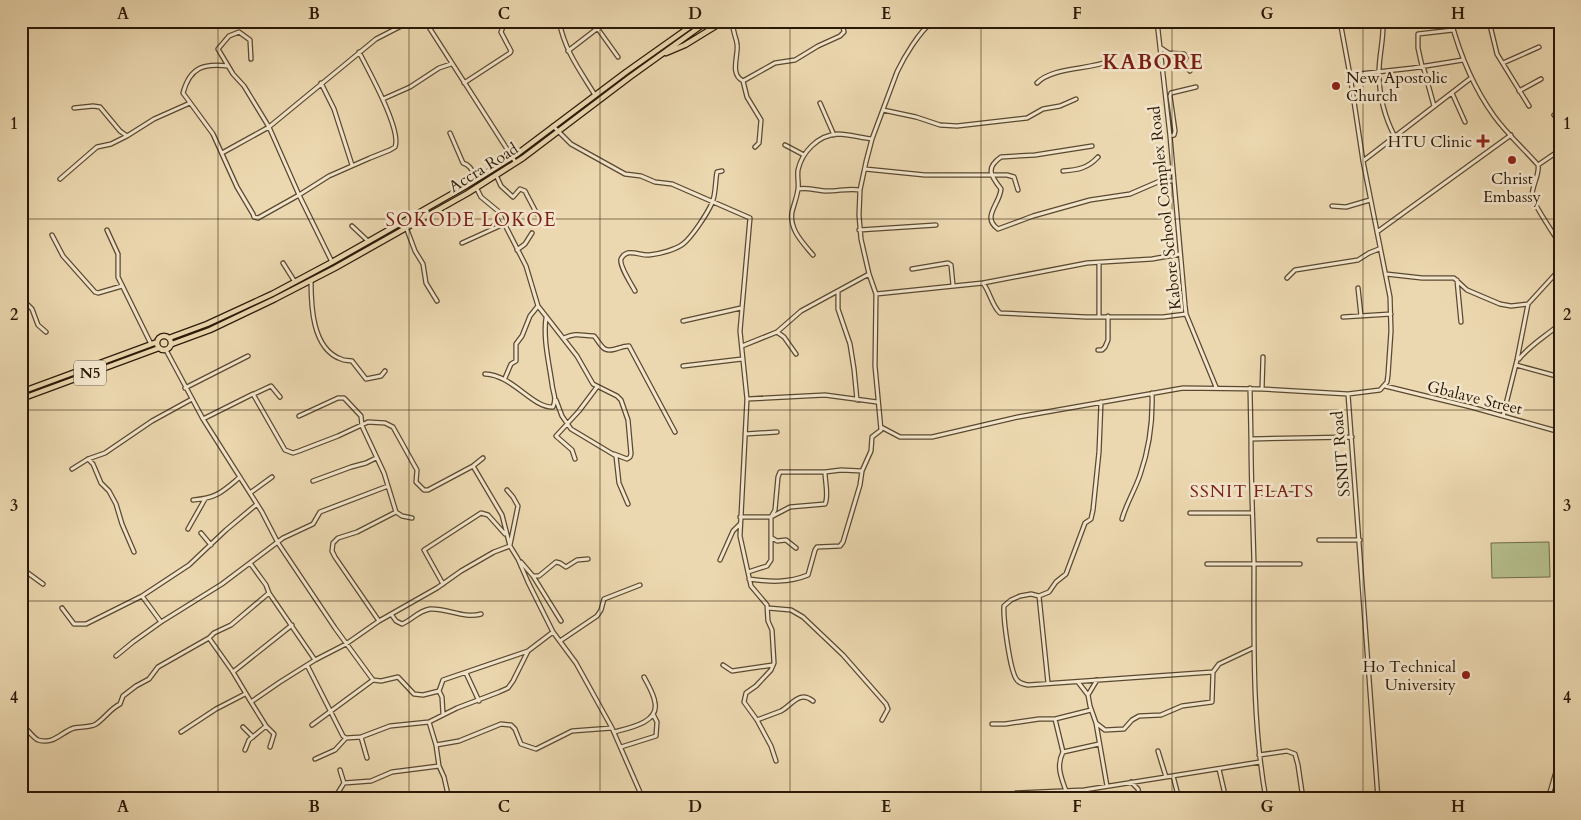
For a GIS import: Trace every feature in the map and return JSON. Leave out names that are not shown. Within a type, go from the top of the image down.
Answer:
[{"type":"main road","name":"Accra Road","points":[[21,392],[152,344],[157,342],[162,336],[169,338],[244,308],[332,262],[477,180],[512,158],[595,95],[698,21]]},
{"type":"main road","name":"Accra Road","points":[[166,350],[172,344],[246,314],[311,281],[516,163],[708,21]]},
{"type":"main road","points":[[662,54],[694,40],[724,21]]},
{"type":"main road","points":[[671,40],[694,40]]},
{"type":"main road","points":[[169,338],[172,344]]},
{"type":"main road","points":[[157,342],[159,348],[166,350]]},
{"type":"main road","name":"N5","points":[[21,398],[159,348]]},
{"type":"street","points":[[222,153],[269,128],[376,39],[411,21]]},
{"type":"street","points":[[425,21],[516,163]]},
{"type":"street","points":[[464,83],[510,53],[511,51],[502,32],[509,21]]},
{"type":"street","points":[[559,21],[562,37],[568,51],[595,95]]},
{"type":"street","points":[[568,51],[607,21]]},
{"type":"street","points":[[733,21],[732,30],[738,45],[736,73],[738,78],[743,80]]},
{"type":"street","points":[[743,80],[775,63],[795,60],[818,46],[840,36],[844,32],[842,21]]},
{"type":"street","points":[[749,579],[780,582],[802,578],[808,575],[817,547],[840,546],[844,542],[860,485],[862,471],[871,451],[872,437],[880,431],[877,402],[876,294],[869,274],[860,230],[860,190],[872,139],[901,62],[929,24],[934,21]]},
{"type":"street","name":"Kabore School Complex Road","points":[[1157,21],[1170,136],[1186,314],[1216,387]]},
{"type":"street","points":[[1340,21],[1370,200],[1389,291],[1391,314],[1388,368],[1384,386]]},
{"type":"street","points":[[1383,21],[1384,33],[1379,72],[1384,109],[1389,126],[1395,137]]},
{"type":"street","points":[[1451,21],[1463,60],[1471,78],[1493,115],[1538,165],[1539,170],[1533,182],[1532,197],[1560,244]]},
{"type":"street","points":[[1489,21],[1495,49],[1529,106]]},
{"type":"street","points":[[598,29],[618,57]]},
{"type":"street","points":[[1434,106],[1418,48],[1418,34],[1454,30]]},
{"type":"street","points":[[251,59],[250,40],[239,32],[230,36],[218,49],[228,66],[244,86],[269,128],[299,196],[332,262]]},
{"type":"street","points":[[1503,63],[1539,47]]},
{"type":"street","points":[[1160,48],[1190,71]]},
{"type":"street","points":[[228,66],[204,65],[188,78],[183,93],[208,126],[237,187],[254,217],[263,216],[299,196],[329,176],[390,150],[396,144],[396,137],[383,99],[359,52]]},
{"type":"street","points":[[1168,53],[1184,54],[1186,58],[1183,64]]},
{"type":"street","points":[[1350,75],[1463,60]]},
{"type":"street","points":[[1037,83],[1050,74],[1098,66],[1110,61]]},
{"type":"street","points":[[383,99],[410,87],[439,68],[451,64]]},
{"type":"street","points":[[1412,81],[1426,75]]},
{"type":"street","points":[[1363,161],[1471,78]]},
{"type":"street","points":[[1519,91],[1541,79]]},
{"type":"street","points":[[743,80],[747,97],[762,124],[759,143],[755,147]]},
{"type":"street","points":[[321,83],[334,109],[352,165]]},
{"type":"street","points":[[1170,136],[1174,135],[1175,131],[1171,94],[1196,87]]},
{"type":"street","points":[[1452,93],[1464,122]]},
{"type":"street","points":[[883,110],[916,117],[940,125],[957,126],[1027,118],[1043,109],[1060,106],[1076,99]]},
{"type":"street","points":[[60,179],[97,147],[112,144],[154,119],[190,103]]},
{"type":"street","points":[[820,104],[834,135]]},
{"type":"street","points":[[74,108],[100,107],[127,136]]},
{"type":"street","points":[[1554,115],[1560,122]]},
{"type":"street","points":[[553,126],[571,144],[624,174],[641,176],[656,182],[672,184],[750,218],[740,332],[747,398],[740,536],[751,586],[766,602],[768,608],[768,621],[772,635],[773,665],[771,670],[756,686],[746,693],[744,702],[757,720],[771,746],[776,761]]},
{"type":"street","points":[[450,133],[460,158],[463,163],[471,168],[477,180]]},
{"type":"street","points":[[1377,232],[1511,135]]},
{"type":"street","points":[[813,255],[791,224],[798,189],[798,169],[804,155],[814,143],[828,136],[872,139]]},
{"type":"street","points":[[786,145],[804,155]]},
{"type":"street","points":[[1092,146],[1035,155],[1001,157],[991,166],[991,174],[994,181],[1002,189],[996,206],[990,213],[992,225],[998,229],[1033,216],[1090,200],[1130,194],[1160,181],[1174,181]]},
{"type":"street","points":[[1538,165],[1560,150]]},
{"type":"street","points":[[1063,171],[1075,170],[1091,165],[1098,157]]},
{"type":"street","points":[[865,169],[925,175],[1011,175],[1016,181],[1018,190]]},
{"type":"street","points":[[635,291],[620,262],[622,258],[628,253],[636,252],[649,255],[680,246],[685,242],[713,202],[718,172],[722,171]]},
{"type":"street","points":[[496,175],[501,186],[513,197],[520,189],[525,191],[537,214]]},
{"type":"street","points":[[476,187],[484,202],[498,211],[526,266],[538,306],[577,356],[593,384],[618,396],[624,406],[628,420],[631,454],[627,459],[584,438],[567,424],[562,416],[552,383],[546,317]]},
{"type":"street","points":[[798,189],[830,191],[849,188],[860,190]]},
{"type":"street","points":[[1332,206],[1346,207],[1370,200]]},
{"type":"street","points":[[462,243],[504,224]]},
{"type":"street","points":[[860,230],[936,225]]},
{"type":"street","points":[[352,226],[368,241]]},
{"type":"street","points":[[406,226],[415,250],[423,264],[426,283],[437,301]]},
{"type":"street","points":[[107,230],[118,254],[118,277],[152,344]]},
{"type":"street","points":[[517,250],[525,244],[532,233]]},
{"type":"street","points":[[52,235],[63,256],[95,292],[98,293],[122,286]]},
{"type":"street","points":[[1287,278],[1295,270],[1358,260],[1379,249]]},
{"type":"street","points":[[876,294],[983,283],[1087,263],[1152,259],[1180,254]]},
{"type":"street","points":[[283,263],[295,282]]},
{"type":"street","points":[[912,269],[948,263],[951,265],[954,286]]},
{"type":"street","points":[[1099,263],[1099,316]]},
{"type":"street","points":[[1503,416],[1516,365],[1528,304],[1560,269]]},
{"type":"street","points":[[742,346],[777,332],[801,311],[869,274]]},
{"type":"street","points":[[1386,274],[1422,278],[1454,278],[1467,290],[1500,304],[1511,306],[1528,304]]},
{"type":"street","points":[[1456,280],[1462,322]]},
{"type":"street","points":[[311,281],[310,303],[314,316],[313,325],[329,351],[343,360],[352,361],[366,379],[380,376],[385,371]]},
{"type":"street","points":[[983,283],[1000,313],[1163,317],[1186,314]]},
{"type":"street","points":[[1358,288],[1361,316]]},
{"type":"street","points":[[838,290],[838,309],[851,352],[857,400]]},
{"type":"street","points":[[21,301],[23,300],[32,309],[38,325],[46,332]]},
{"type":"street","points":[[505,378],[511,364],[516,361],[516,344],[522,336],[530,316],[538,306]]},
{"type":"street","points":[[683,321],[742,308]]},
{"type":"street","points":[[1343,317],[1391,314]]},
{"type":"street","points":[[1098,350],[1102,350],[1108,342],[1108,316]]},
{"type":"street","points":[[1517,360],[1527,349],[1535,345],[1560,324]]},
{"type":"street","points":[[777,332],[784,337],[796,354]]},
{"type":"street","points":[[564,338],[580,333],[594,336],[607,350],[626,345],[629,346],[675,432]]},
{"type":"street","points":[[1520,346],[1527,349]]},
{"type":"street","points":[[166,350],[185,388],[257,504],[278,543],[346,644],[373,680]]},
{"type":"street","points":[[185,388],[248,356]]},
{"type":"street","points":[[1262,389],[1263,357]]},
{"type":"street","points":[[683,366],[742,358]]},
{"type":"street","points":[[1516,365],[1560,377]]},
{"type":"street","points":[[485,374],[505,378],[543,405],[553,407],[556,400]]},
{"type":"street","points":[[203,419],[271,386],[280,397]]},
{"type":"street","name":"SSNIT Road","points":[[1378,799],[1348,394],[1373,392],[1380,390],[1384,386]]},
{"type":"street","name":"Gbalave Street","points":[[1384,386],[1560,432]]},
{"type":"street","points":[[576,459],[572,450],[556,437],[586,403],[597,387]]},
{"type":"street","points":[[880,427],[900,437],[932,437],[1018,417],[1183,388],[1250,388],[1348,394]]},
{"type":"street","points":[[1250,388],[1254,565],[1253,647],[1259,754],[1266,799]]},
{"type":"street","points":[[254,394],[280,444],[284,450],[290,452],[308,448],[374,421],[393,427],[416,470],[416,482],[424,490],[428,490],[473,466],[483,458]]},
{"type":"street","points":[[1122,519],[1140,475],[1149,438],[1152,394]]},
{"type":"street","points":[[747,398],[826,395],[877,402]]},
{"type":"street","points":[[299,416],[338,398],[344,398],[360,414],[362,426],[384,473],[396,512],[402,516],[412,518]]},
{"type":"street","points":[[72,469],[105,453],[152,421],[192,399]]},
{"type":"street","points":[[1101,402],[1091,519],[1085,523],[1066,574],[1056,582],[1049,592],[1039,596],[1026,595],[1011,600],[1004,606],[1009,650],[1016,679],[1028,685],[1213,672]]},
{"type":"street","points":[[746,434],[777,432]]},
{"type":"street","points":[[1251,439],[1352,437]]},
{"type":"street","points":[[614,454],[617,459],[619,483],[628,504]]},
{"type":"street","points":[[313,481],[376,458]]},
{"type":"street","points":[[88,460],[93,464],[101,483],[116,504],[134,552]]},
{"type":"street","points":[[473,466],[502,515],[510,546],[532,576],[560,621]]},
{"type":"street","points":[[748,572],[767,566],[770,560],[772,538],[770,517],[775,510],[780,472],[862,471]]},
{"type":"street","points":[[740,517],[770,517],[790,507],[826,504],[828,494],[825,484],[825,472]]},
{"type":"street","points":[[193,500],[205,499],[218,494],[240,477]]},
{"type":"street","points":[[250,493],[272,477]]},
{"type":"street","points":[[116,656],[132,642],[161,622],[222,584],[283,538],[313,524],[316,517],[325,510],[388,486]]},
{"type":"street","points":[[507,490],[514,497],[518,506],[510,546]]},
{"type":"street","points":[[1252,493],[1297,494]]},
{"type":"street","points":[[188,529],[205,499]]},
{"type":"street","points":[[62,608],[74,624],[86,624],[142,596],[189,565],[257,504]]},
{"type":"street","points":[[379,621],[335,557],[332,551],[333,543],[338,538],[357,532],[396,512]]},
{"type":"street","points":[[443,584],[424,550],[481,513],[488,516],[506,536]]},
{"type":"street","points":[[1190,513],[1252,513]]},
{"type":"street","points":[[720,560],[732,530],[740,524]]},
{"type":"street","points":[[201,533],[211,545]]},
{"type":"street","points":[[772,538],[777,541],[786,540],[796,548]]},
{"type":"street","points":[[1319,540],[1360,540]]},
{"type":"street","points":[[251,702],[315,660],[346,644],[379,621],[494,552],[510,546]]},
{"type":"street","points":[[518,559],[553,632],[576,663],[613,730],[643,799]]},
{"type":"street","points":[[532,576],[539,576],[556,562],[566,568],[577,560],[588,560]]},
{"type":"street","points":[[250,564],[315,660]]},
{"type":"street","points":[[1207,564],[1300,564]]},
{"type":"street","points":[[21,568],[43,584]]},
{"type":"street","points":[[560,641],[597,616],[601,610],[604,598],[640,584]]},
{"type":"street","points":[[21,724],[36,739],[47,741],[57,738],[72,729],[92,726],[120,704],[122,697],[126,693],[153,676],[158,667],[232,624],[269,593]]},
{"type":"street","points":[[142,596],[161,622]]},
{"type":"street","points":[[1039,596],[1048,683]]},
{"type":"street","points":[[768,608],[791,610],[803,616],[813,625],[827,642],[843,655],[886,704],[888,709],[882,720]]},
{"type":"street","points":[[391,614],[396,621],[402,624],[422,611],[428,610],[447,610],[471,616],[481,614]]},
{"type":"street","points":[[233,672],[292,625]]},
{"type":"street","points":[[443,714],[442,697],[439,691],[443,680],[528,651],[553,632]]},
{"type":"street","points":[[209,638],[233,672],[266,726],[274,734],[270,747]]},
{"type":"street","points":[[1096,723],[1105,730],[1124,729],[1138,716],[1161,715],[1182,706],[1212,702],[1213,672],[1219,664],[1245,653],[1253,647]]},
{"type":"street","points":[[315,759],[335,750],[346,738],[361,737],[390,726],[429,722],[443,714],[508,688],[520,669],[528,651]]},
{"type":"street","points":[[307,665],[343,736],[346,738]]},
{"type":"street","points":[[723,665],[732,672],[773,665]]},
{"type":"street","points":[[466,673],[478,701]]},
{"type":"street","points":[[312,725],[373,680],[381,681],[398,677],[414,694],[423,695],[439,691]]},
{"type":"street","points":[[436,745],[459,741],[484,730],[506,724],[511,725],[515,729],[521,744],[536,749],[572,731],[613,730],[644,723],[653,714],[655,702],[644,677]]},
{"type":"street","points":[[1088,695],[1097,680]]},
{"type":"street","points":[[1077,681],[1088,695],[1096,723],[1107,786]]},
{"type":"street","points":[[182,732],[216,709],[245,694]]},
{"type":"street","points":[[757,720],[780,711],[794,699],[804,697],[813,701]]},
{"type":"street","points":[[992,724],[1055,719],[1091,710]]},
{"type":"street","points":[[621,747],[656,736],[657,722],[653,714]]},
{"type":"street","points":[[1055,719],[1063,752],[1058,762],[1068,799]]},
{"type":"street","points":[[429,722],[448,797],[438,799]]},
{"type":"street","points":[[245,750],[249,740],[266,726]]},
{"type":"street","points":[[243,727],[253,737]]},
{"type":"street","points":[[361,737],[368,758]]},
{"type":"street","points":[[1063,752],[1099,744]]},
{"type":"street","points":[[1259,754],[1287,750],[1295,754],[1303,799]]},
{"type":"street","points":[[1158,751],[1166,777]]},
{"type":"street","points":[[1548,799],[1560,758]]},
{"type":"street","points":[[1016,793],[1067,791],[1107,786],[1260,762]]},
{"type":"street","points":[[344,783],[371,781],[392,772],[439,766]]},
{"type":"street","points":[[1219,769],[1226,799]]},
{"type":"street","points":[[334,799],[344,783],[340,770]]},
{"type":"street","points":[[1174,776],[1179,799]]},
{"type":"street","points":[[1131,782],[1138,789],[1140,799]]},
{"type":"green space","points":[[1549,542],[1550,577],[1492,578],[1491,543]]},
{"type":"place","name":"New Apostolic Church","points":[[1336,86]]},
{"type":"place","name":"HTU Clinic","points":[[1483,141]]},
{"type":"place","name":"Christ Embassy","points":[[1512,160]]},
{"type":"place","name":"Ho Technical University","points":[[1466,675]]},
{"type":"district","name":"KABORE","points":[[1153,62]]},
{"type":"district","name":"SOKODE LOKOE","points":[[471,219]]},
{"type":"district","name":"SSNIT FLATS","points":[[1252,491]]}]
